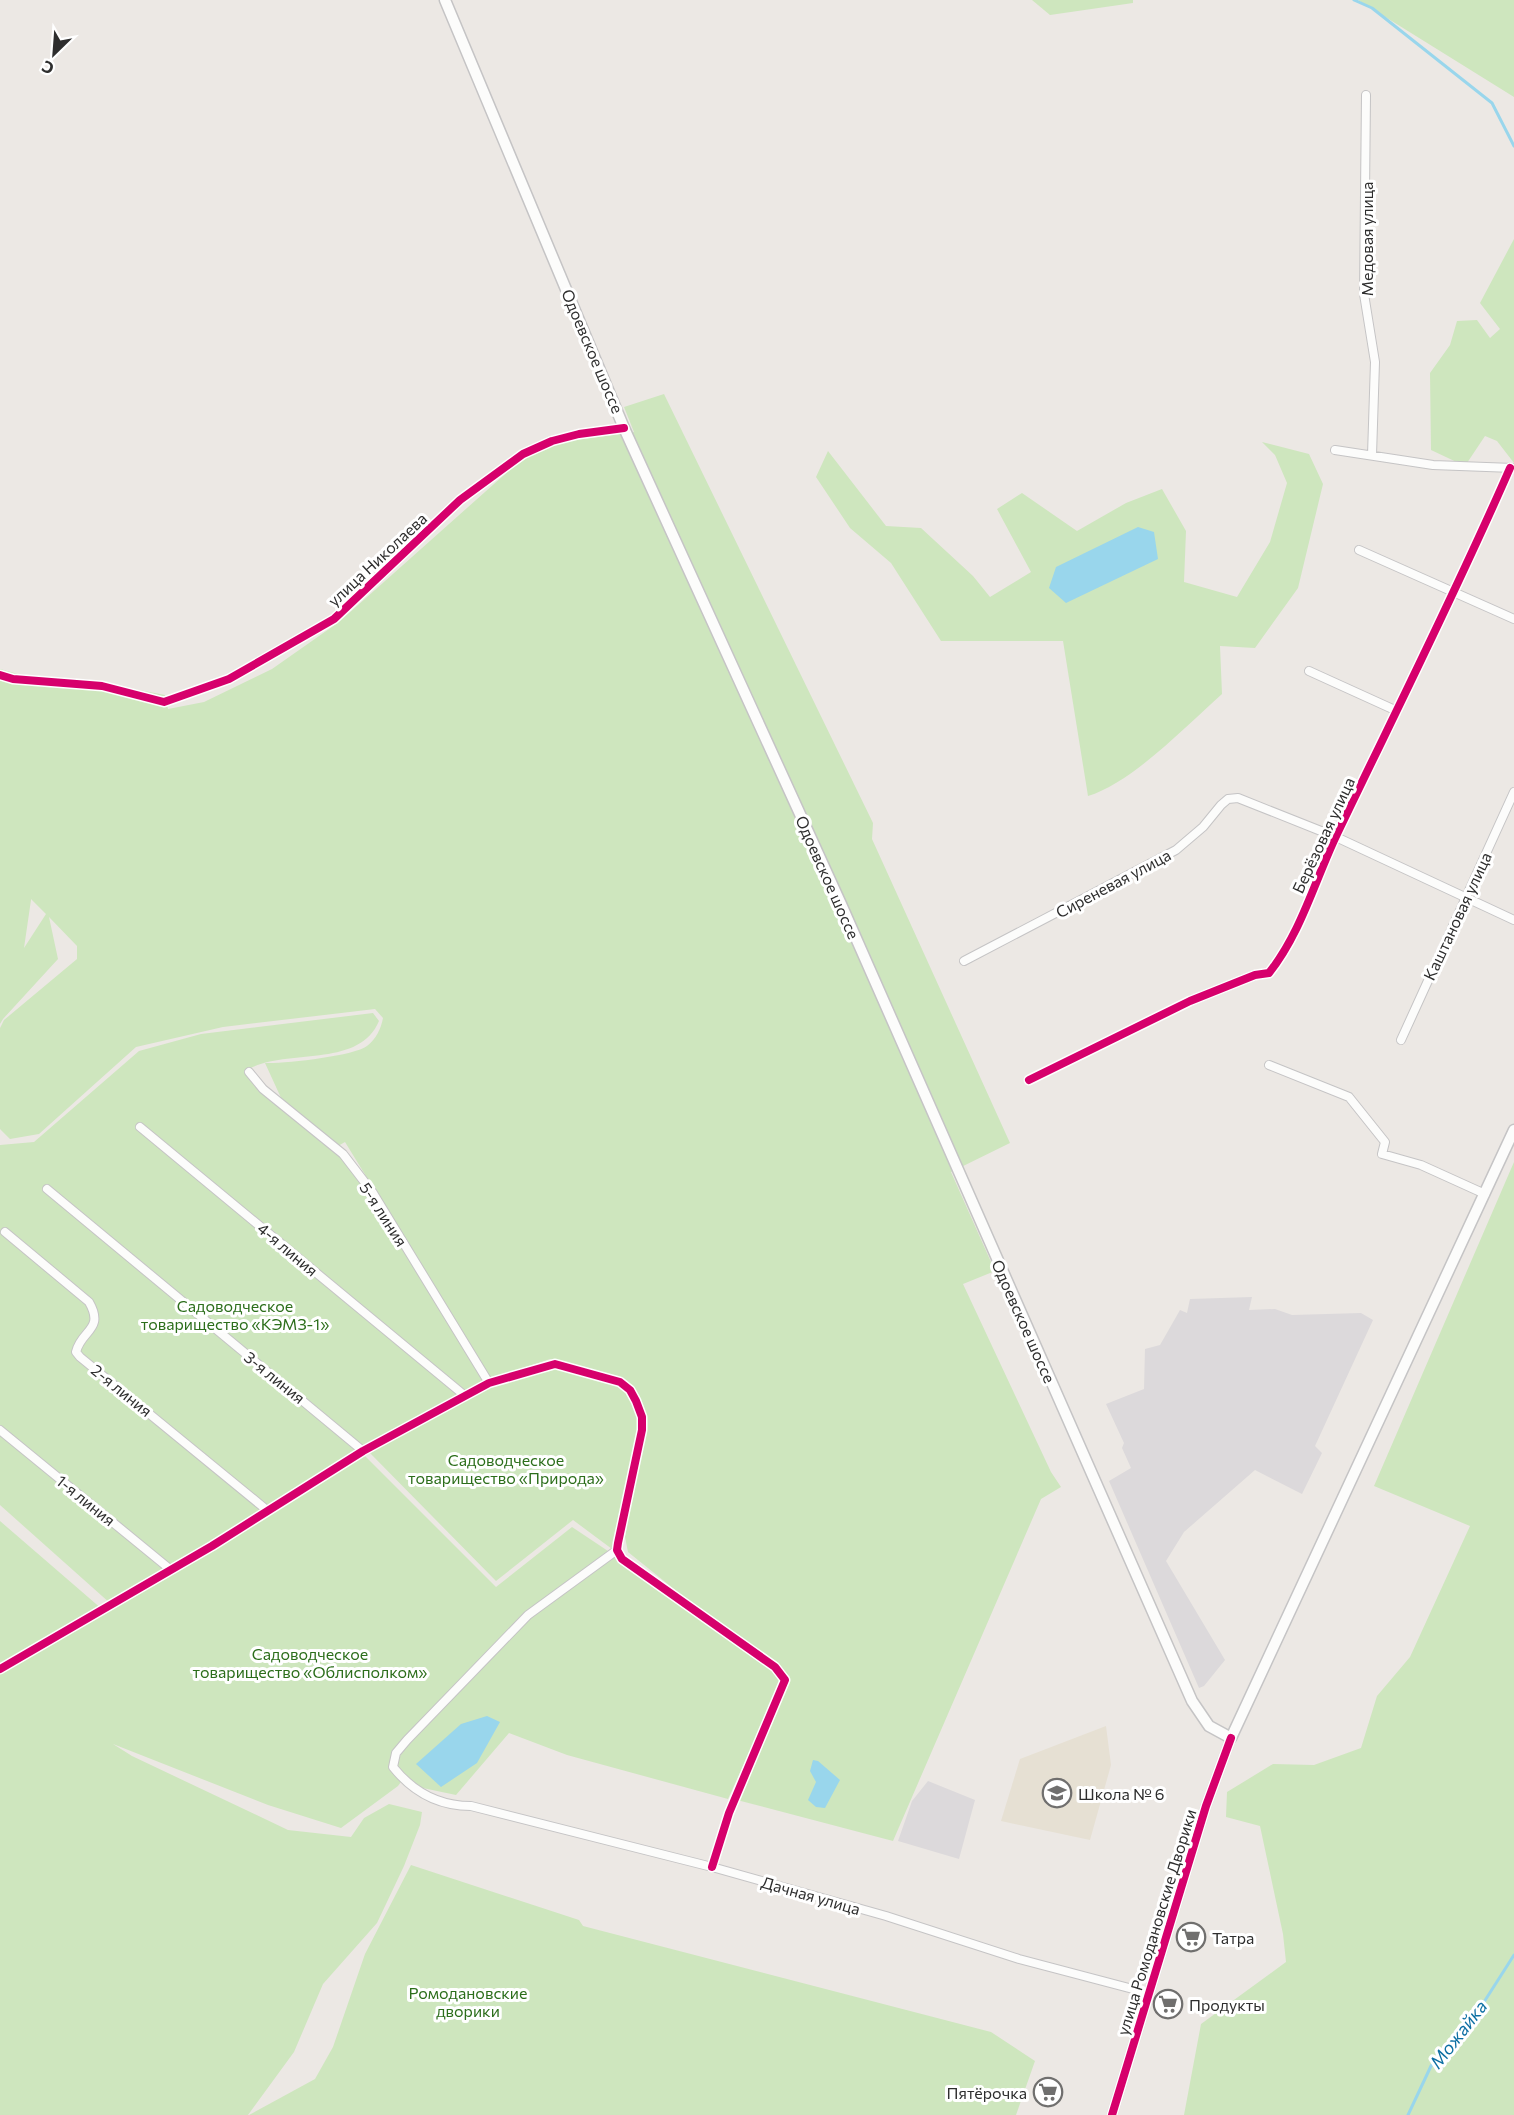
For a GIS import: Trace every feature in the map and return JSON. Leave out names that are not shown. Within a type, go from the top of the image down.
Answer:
[{"type":"main road","name":"Одоевское шоссе","points":[[445,0],[624,428],[841,904],[1192,1701],[1209,1726],[1231,1738]]},
{"type":"main road","points":[[1231,1738],[1514,1130]]},
{"type":"street","name":"Медовая улица","points":[[1366,95],[1364,294],[1375,362],[1372,455]]},
{"type":"street","name":"улица Николаева","points":[[0,675],[13,679],[102,686],[164,702],[230,679],[334,619],[460,500],[523,454],[552,441],[624,428]]},
{"type":"street","points":[[1335,450],[1433,465],[1512,468]]},
{"type":"street","name":"Берёзовая улица","points":[[1029,1080],[1190,1001],[1255,975],[1269,973],[1284,954],[1336,837],[1512,468]]},
{"type":"street","points":[[1359,550],[1514,619]]},
{"type":"street","points":[[1310,671],[1397,711]]},
{"type":"street","name":"Каштановая улица","points":[[1401,1040],[1514,792]]},
{"type":"street","name":"Сиреневая улица","points":[[964,961],[1176,850],[1203,827],[1228,799],[1238,798],[1336,837],[1514,920]]},
{"type":"street","points":[[1269,1065],[1349,1097],[1385,1142],[1382,1154],[1421,1165],[1485,1194]]},
{"type":"street","name":"5-я линия","points":[[249,1072],[263,1089],[349,1162],[373,1193],[489,1383]]},
{"type":"street","name":"4-я линия","points":[[140,1127],[464,1395]]},
{"type":"street","name":"3-я линия","points":[[47,1189],[363,1451]]},
{"type":"street","name":"2-я линия","points":[[5,1232],[88,1302],[95,1313],[93,1328],[77,1347],[76,1352],[80,1357],[268,1511]]},
{"type":"street","points":[[0,1670],[171,1570],[363,1451],[464,1395],[489,1383],[555,1364],[620,1382],[630,1389],[642,1417],[642,1430],[617,1550],[622,1559],[775,1667],[785,1680],[729,1813],[712,1867]]},
{"type":"street","name":"1-я линия","points":[[0,1430],[171,1570]]},
{"type":"street","name":"Дачная улица","points":[[617,1550],[528,1615],[396,1753],[393,1767],[407,1785],[438,1801],[456,1806],[471,1806],[712,1867],[886,1916],[1019,1959],[1148,1993]]},
{"type":"street","name":"улица Ромодановские Дворики","points":[[1112,2115],[1206,1806],[1231,1738]]},
{"type":"shaded area","points":[[1252,1297],[1249,1310],[1275,1309],[1292,1315],[1361,1313],[1373,1320],[1315,1446],[1322,1453],[1302,1494],[1255,1470],[1184,1532],[1166,1561],[1225,1660],[1204,1686],[1199,1688],[1109,1481],[1131,1468],[1122,1448],[1124,1443],[1106,1404],[1144,1389],[1145,1349],[1160,1345],[1180,1310],[1187,1313],[1190,1299]]},
{"type":"shaded area","name":"Школа № 6","points":[[1106,1726],[1111,1765],[1090,1840],[1001,1821],[1020,1759]]},
{"type":"shaded area","points":[[928,1781],[975,1800],[959,1859],[898,1841],[912,1801]]},
{"type":"green space","points":[[1032,0],[1133,0],[1133,3],[1050,15]]},
{"type":"green space","points":[[1358,0],[1514,0],[1514,97]]},
{"type":"green space","points":[[1514,239],[1514,463],[1497,441],[1485,436],[1465,466],[1431,450],[1430,373],[1450,345],[1457,321],[1477,320],[1490,338],[1500,329],[1480,303]]},
{"type":"green space","points":[[664,394],[873,823],[872,839],[1010,1143],[951,1172],[995,1271],[963,1284],[1051,1472],[1061,1487],[1041,1499],[893,1841],[737,1800],[790,1677],[778,1664],[679,1593],[628,1552],[625,1537],[645,1414],[637,1392],[617,1378],[550,1359],[491,1379],[345,1142],[338,1146],[282,1100],[265,1063],[318,1059],[360,1050],[373,1040],[381,1026],[383,1018],[375,1009],[223,1027],[136,1047],[39,1134],[10,1139],[0,1129],[0,1028],[4,1020],[77,959],[77,946],[49,917],[58,959],[0,1024],[0,669],[25,676],[92,681],[165,695],[168,709],[204,702],[272,669],[339,622],[522,459],[553,443],[634,432],[624,407]],"holes":[[[31,899],[46,914],[24,948]]]},
{"type":"green space","points":[[1262,442],[1309,454],[1323,484],[1298,588],[1255,648],[1220,646],[1222,694],[1141,766],[1123,779],[1088,796],[1063,641],[941,641],[891,563],[850,528],[816,477],[828,451],[886,526],[921,528],[973,576],[990,597],[1031,572],[997,509],[1022,493],[1077,531],[1126,503],[1162,489],[1186,531],[1184,582],[1237,597],[1270,542],[1287,483],[1275,455]]},
{"type":"green space","name":"Садоводческое товарищество «КЭМЗ-1»","points":[[373,1013],[379,1021],[369,1036],[354,1046],[318,1056],[260,1064],[244,1072],[256,1087],[342,1157],[368,1189],[485,1381],[366,1448],[111,1604],[0,1505],[0,1145],[34,1142],[139,1051],[201,1034]]},
{"type":"green space","points":[[1514,1162],[1514,2115],[1184,2115],[1201,2024],[1286,1962],[1283,1934],[1260,1826],[1226,1817],[1227,1792],[1273,1764],[1314,1765],[1361,1748],[1377,1696],[1410,1657],[1470,1526],[1374,1486]]},
{"type":"green space","name":"Садоводческое товарищество «Природа»","points":[[560,1369],[620,1386],[629,1391],[641,1423],[612,1549],[573,1520],[496,1581],[368,1451],[437,1412],[484,1389],[534,1373]]},
{"type":"green space","name":"Садоводческое товарищество «Облисполком»","points":[[363,1454],[496,1587],[572,1527],[779,1675],[779,1687],[728,1799],[567,1755],[509,1733],[456,1795],[418,1787],[406,1775],[398,1786],[341,1828],[268,1805],[113,1744],[132,1756],[288,1830],[351,1837],[364,1818],[389,1804],[422,1812],[420,1825],[404,1866],[377,1923],[323,1984],[294,2052],[248,2115],[0,2115],[0,1673],[176,1570]]},
{"type":"green space","points":[[0,1521],[103,1610],[0,1667]]},
{"type":"green space","name":"Ромодановские дворики","points":[[411,1865],[579,1920],[583,1926],[991,2032],[1035,2061],[1016,2115],[249,2115],[315,2079],[333,2047],[365,1954]]},
{"type":"water","points":[[1138,527],[1154,532],[1158,559],[1066,603],[1049,588],[1056,567]]},
{"type":"water","points":[[487,1716],[500,1722],[477,1763],[441,1787],[416,1764],[461,1724]]},
{"type":"water","points":[[813,1760],[818,1761],[840,1780],[825,1808],[816,1807],[808,1800],[816,1782],[810,1771]]},
{"type":"waterway","points":[[1354,0],[1372,8],[1492,103],[1514,146]]},
{"type":"waterway","name":"Можайка","points":[[1408,2115],[1431,2066],[1484,2002],[1514,1955]]},
{"type":"cycle path","points":[[0,675],[13,679],[102,686],[164,702],[229,679],[334,619],[460,500],[523,454],[552,441],[579,434],[624,428]]},
{"type":"cycle path","points":[[1029,1080],[1190,1001],[1255,975],[1269,973],[1299,924],[1337,834],[1447,606],[1510,468]]},
{"type":"cycle path","points":[[0,1669],[212,1546],[363,1451],[489,1383],[555,1364],[620,1382],[630,1390],[636,1401],[642,1417],[642,1430],[617,1550],[622,1559],[775,1667],[785,1680],[729,1813],[712,1867]]},
{"type":"cycle path","points":[[1112,2115],[1206,1806],[1231,1738]]},
{"type":"place","name":"Школа № 6","points":[[1057,1793]]},
{"type":"place","name":"Татра","points":[[1191,1937]]},
{"type":"place","name":"Продукты","points":[[1168,2004]]},
{"type":"place","name":"Пятёрочка","points":[[1048,2092]]}]
